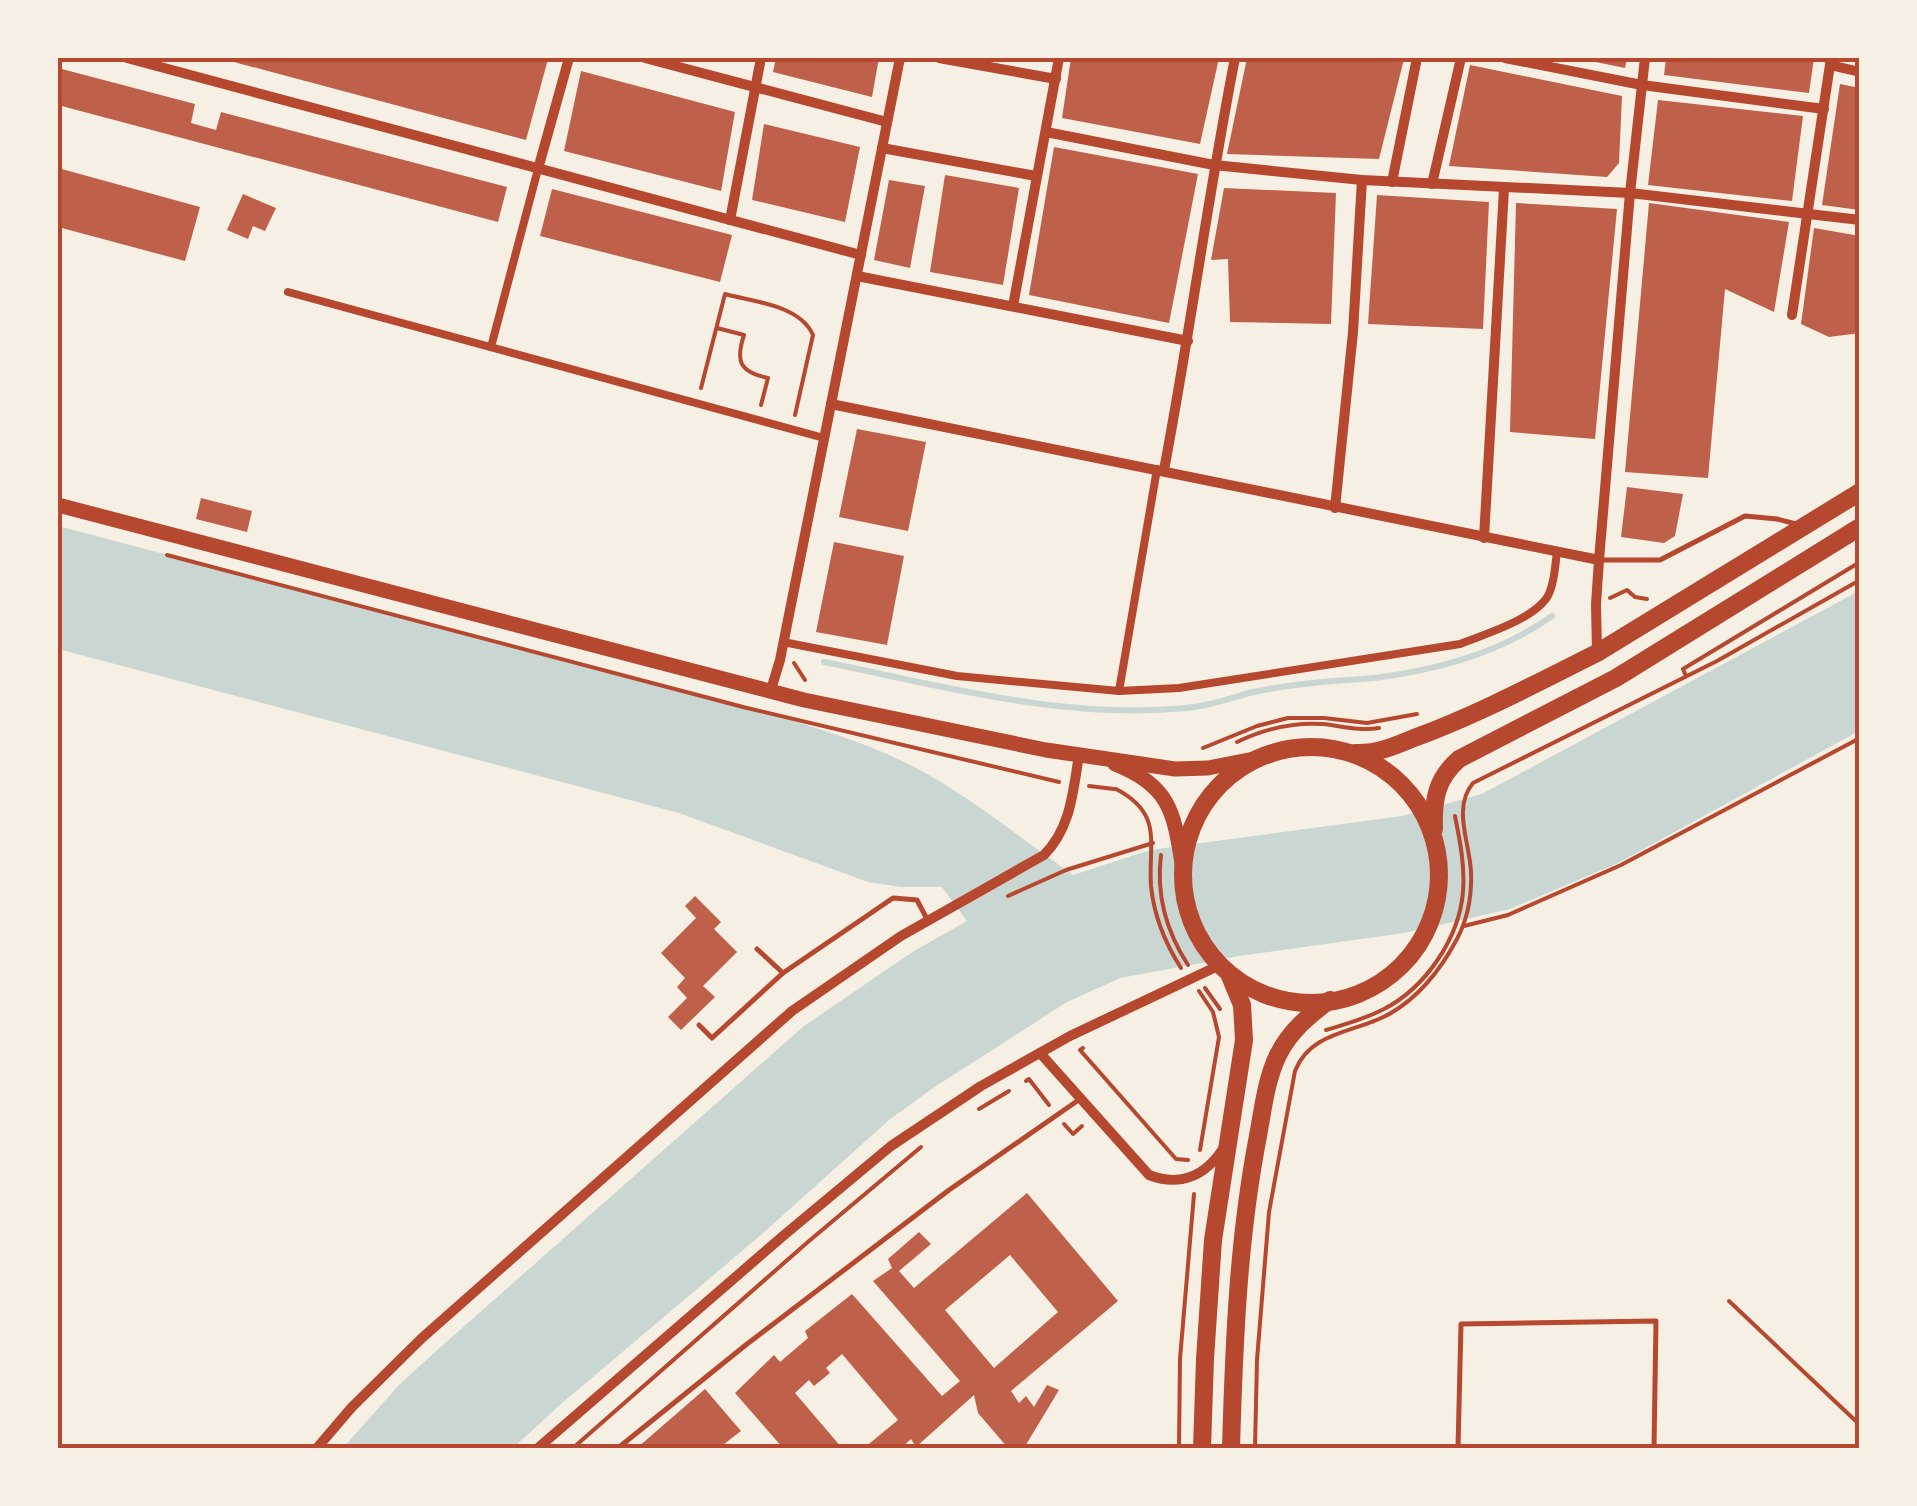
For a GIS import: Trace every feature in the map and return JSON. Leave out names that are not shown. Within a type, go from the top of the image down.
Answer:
[{"type":"main road","points":[[58,505],[770,693],[1083,756],[1188,770],[1308,749],[1381,751],[1451,724],[1597,652],[1860,492]]},
{"type":"main road","points":[[1428,809],[1444,774],[1467,754],[1616,678],[1860,527]]},
{"type":"main road","points":[[1221,966],[1268,995],[1299,1001],[1330,999],[1376,986],[1390,976],[1428,928],[1441,876],[1428,809],[1385,769],[1350,753]]},
{"type":"main road","points":[[1083,756],[1131,771],[1162,796],[1171,809],[1190,918],[1242,1005],[1244,1040],[1213,1240],[1202,1448]]},
{"type":"main road","points":[[1176,844],[1212,794],[1232,775],[1269,756]]},
{"type":"main road","points":[[1232,1448],[1234,1358],[1246,1210],[1269,1082],[1277,1057],[1291,1034],[1330,999]]},
{"type":"street","points":[[127,58],[861,255]]},
{"type":"street","points":[[491,347],[569,58]]},
{"type":"street","points":[[645,58],[887,122]]},
{"type":"street","points":[[730,220],[761,58]]},
{"type":"street","points":[[770,693],[900,58]]},
{"type":"street","points":[[939,58],[1056,79]]},
{"type":"street","points":[[1013,306],[1059,58]]},
{"type":"street","points":[[1118,690],[1188,341],[1214,165],[1235,58]]},
{"type":"street","points":[[1392,182],[1417,58]]},
{"type":"street","points":[[1432,184],[1461,58]]},
{"type":"street","points":[[1505,58],[1642,85],[1824,109]]},
{"type":"street","points":[[1597,652],[1599,560],[1645,58]]},
{"type":"street","points":[[1792,315],[1831,61],[1860,72]]},
{"type":"street","points":[[1046,132],[1214,165],[1362,180],[1630,193],[1860,220]]},
{"type":"street","points":[[882,148],[1036,176]]},
{"type":"street","points":[[1335,508],[1353,332],[1362,180]]},
{"type":"street","points":[[1484,538],[1504,188]]},
{"type":"street","points":[[857,276],[1188,341]]},
{"type":"street","points":[[288,292],[824,438]]},
{"type":"street","points":[[831,404],[1599,560]]},
{"type":"street","points":[[783,642],[957,676],[1118,690],[1179,688],[1460,644],[1516,620],[1548,598],[1557,552]]},
{"type":"street","points":[[318,1448],[363,1395],[422,1338],[792,1011],[928,921],[1044,855],[1065,826],[1083,756]]},
{"type":"street","points":[[538,1448],[891,1146],[981,1086],[1070,1036],[1221,966]]},
{"type":"street","points":[[1040,1053],[1141,1168],[1160,1179],[1172,1181],[1196,1175],[1216,1159],[1226,1144]]},
{"type":"lane","points":[[1599,560],[1660,560],[1746,516],[1804,526]]},
{"type":"lane","points":[[699,1025],[712,1038],[782,973],[893,898],[916,900],[928,921]]},
{"type":"lane","points":[[758,949],[782,973]]},
{"type":"lane","points":[[618,1448],[949,1190],[1080,1100]]},
{"type":"lane","points":[[1458,1448],[1461,1324],[1656,1321],[1654,1448]]},
{"type":"path","points":[[697,404],[725,294],[792,312],[809,326],[812,335],[792,429]]},
{"type":"path","points":[[717,328],[744,335],[738,352],[740,363],[754,375],[768,378],[757,420]]},
{"type":"path","points":[[1686,676],[1683,669],[1860,562]]},
{"type":"path","points":[[1322,1032],[1369,1016],[1403,997],[1430,970],[1457,922],[1464,874],[1455,816],[1459,801],[1473,783],[1686,676],[1860,580]]},
{"type":"path","points":[[1596,604],[1627,590],[1641,598],[1654,596]]},
{"type":"path","points":[[797,645],[794,662],[805,680]]},
{"type":"path","points":[[1200,749],[1288,718],[1376,722],[1428,715],[1368,730],[1323,724],[1289,725],[1260,732],[1233,745]]},
{"type":"path","points":[[1464,926],[1508,915],[1621,865],[1860,738]]},
{"type":"path","points":[[1116,789],[1137,804],[1149,820],[1153,850],[1151,886],[1157,919],[1180,966],[1211,1008],[1218,1026],[1215,1070]]},
{"type":"path","points":[[1255,1448],[1256,1360],[1269,1212],[1298,1062],[1322,1039],[1371,1023],[1407,1002],[1435,974],[1464,926],[1469,906],[1472,873],[1459,801]]},
{"type":"path","points":[[998,901],[1066,870],[1153,842]]},
{"type":"path","points":[[1176,844],[1160,886],[1165,918],[1188,965]]},
{"type":"path","points":[[1097,1042],[1080,1050],[1176,1159],[1198,1162]]},
{"type":"path","points":[[1286,1085],[1288,1068],[1300,1049]]},
{"type":"path","points":[[966,1117],[1028,1079],[1073,1134],[1085,1124]]},
{"type":"path","points":[[573,1448],[920,1148]]},
{"type":"path","points":[[1728,1300],[1860,1425]]},
{"type":"shaded area","points":[[58,526],[772,714],[846,738],[938,780],[1073,875],[1150,850],[1402,816],[1482,794],[1859,591],[1859,731],[1618,863],[1510,909],[1404,933],[1239,956],[1120,978],[1067,1002],[889,1120],[513,1448],[343,1448],[399,1385],[435,1352],[804,1026],[914,951],[967,921],[942,887],[868,882],[679,813],[58,649]]},
{"type":"building","points":[[219,58],[542,58],[548,59],[526,140]]},
{"type":"building","points":[[776,58],[879,58],[872,97],[773,72]]},
{"type":"building","points":[[1071,58],[1219,58],[1200,144],[1062,118]]},
{"type":"building","points":[[1247,58],[1404,59],[1379,159],[1227,154]]},
{"type":"building","points":[[1581,58],[1627,58],[1625,68]]},
{"type":"building","points":[[1666,58],[1814,58],[1809,93],[1664,75]]},
{"type":"building","points":[[1470,65],[1622,96],[1619,163],[1607,177],[1449,166]]},
{"type":"building","points":[[58,68],[195,104],[191,123],[216,130],[221,112],[507,187],[498,222],[58,105]]},
{"type":"building","points":[[581,71],[735,112],[721,191],[564,151]]},
{"type":"building","points":[[1840,84],[1860,88],[1860,210],[1822,205]]},
{"type":"building","points":[[1658,100],[1803,116],[1792,201],[1648,185]]},
{"type":"building","points":[[764,124],[860,147],[845,222],[752,200]]},
{"type":"building","points":[[1054,147],[1198,174],[1169,323],[1029,295]]},
{"type":"building","points":[[58,168],[200,207],[185,261],[58,227]]},
{"type":"building","points":[[945,175],[1019,188],[1003,285],[930,272]]},
{"type":"building","points":[[889,180],[925,186],[910,268],[874,260]]},
{"type":"building","points":[[1224,188],[1336,193],[1331,324],[1230,322],[1228,259],[1211,260]]},
{"type":"building","points":[[552,189],[732,235],[720,282],[540,236]]},
{"type":"building","points":[[243,194],[276,208],[265,231],[253,226],[248,239],[227,230]]},
{"type":"building","points":[[1377,195],[1489,202],[1483,329],[1368,324]]},
{"type":"building","points":[[1516,203],[1617,209],[1595,439],[1510,432]]},
{"type":"building","points":[[1649,203],[1789,222],[1774,312],[1725,289],[1708,478],[1625,472]]},
{"type":"building","points":[[1814,228],[1860,236],[1860,333],[1829,337],[1801,324]]},
{"type":"building","points":[[857,429],[926,442],[908,531],[839,517]]},
{"type":"building","points":[[1627,487],[1683,494],[1675,536],[1664,543],[1621,537]]},
{"type":"building","points":[[201,498],[252,511],[247,532],[196,519]]},
{"type":"building","points":[[834,542],[904,556],[887,645],[816,632]]},
{"type":"building","points":[[695,896],[721,922],[714,929],[737,952],[703,986],[715,997],[681,1030],[668,1017],[687,998],[677,987],[685,978],[661,953],[696,918],[685,906]]},
{"type":"building","points":[[1027,1193],[1118,1301],[1011,1391],[1019,1403],[1026,1396],[1034,1407],[1047,1385],[1059,1390],[1024,1448],[1008,1448],[978,1413],[974,1395],[916,1447],[911,1439],[901,1448],[864,1448],[898,1420],[842,1354],[826,1368],[830,1373],[814,1386],[809,1380],[795,1393],[842,1448],[783,1448],[735,1393],[774,1355],[780,1362],[808,1338],[805,1331],[852,1294],[942,1396],[960,1381],[873,1281],[892,1268],[888,1259],[919,1232],[931,1244],[899,1271],[914,1288]],"holes":[[[1010,1255],[1058,1312],[994,1368],[945,1310]]]},
{"type":"building","points":[[705,1389],[741,1431],[719,1448],[637,1448]]},
{"type":"waterway","points":[[824,662],[1049,705],[1140,710],[1186,708],[1276,688],[1427,669],[1492,649],[1552,616]]}]
